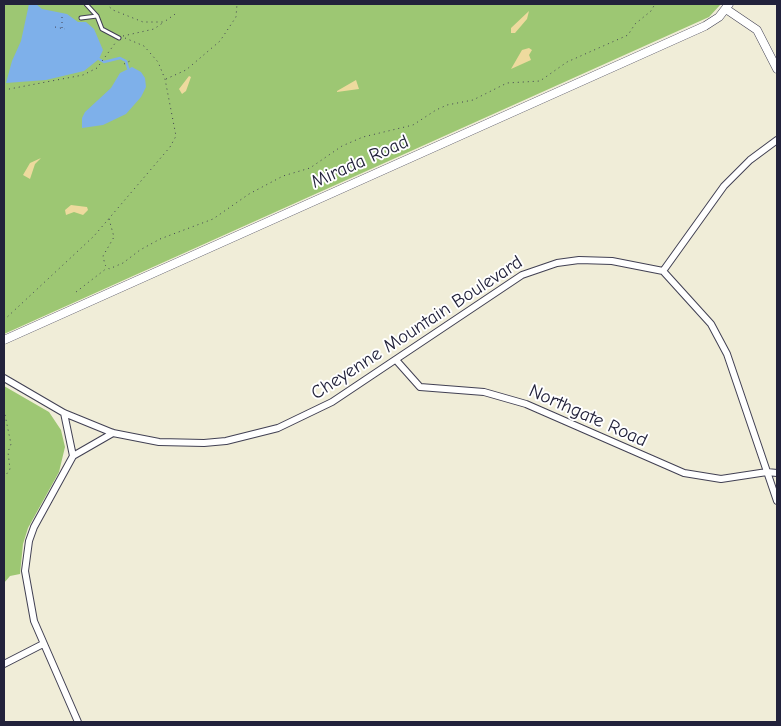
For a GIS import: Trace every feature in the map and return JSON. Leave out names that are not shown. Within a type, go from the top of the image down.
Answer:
[{"type":"street","points":[[727,7],[757,30],[777,69]]},
{"type":"street","name":"Mirada Road","points":[[4,340],[704,26],[727,7]]},
{"type":"street","points":[[777,140],[750,160],[724,186],[663,271],[704,314],[727,354],[777,501]]},
{"type":"street","name":"Cheyenne Mountain Boulevard","points":[[4,378],[64,413],[113,433],[151,441],[182,444],[247,437],[278,428],[314,412],[345,394],[512,281],[543,267],[569,261],[595,260],[663,271]]},
{"type":"street","name":"Northgate Road","points":[[396,360],[420,387],[484,392],[526,404],[684,473],[720,479],[767,472],[777,473]]},
{"type":"street","points":[[64,413],[73,456]]},
{"type":"street","points":[[78,722],[34,621],[26,591],[26,556],[29,541],[41,512],[73,456],[113,433]]},
{"type":"street","points":[[4,664],[43,644]]},
{"type":"lane","points":[[86,4],[97,16],[102,29],[119,38]]},
{"type":"lane","points":[[81,18],[97,16]]},
{"type":"path","points":[[106,4],[113,10],[143,22],[164,22]]},
{"type":"path","points":[[165,80],[184,71],[220,41],[236,17],[237,4]]},
{"type":"path","points":[[76,292],[107,268],[123,263],[140,250],[178,231],[213,220],[249,194],[283,176],[310,168],[342,146],[363,137],[413,125],[447,105],[473,100],[507,83],[540,81],[573,58],[628,36],[636,24],[651,11],[654,4]]},
{"type":"path","points":[[4,90],[83,75],[102,63],[109,49],[119,38],[129,33],[154,30],[178,12]]},
{"type":"path","points":[[60,28],[62,14]]},
{"type":"path","points":[[55,27],[65,29]]},
{"type":"path","points":[[4,320],[109,219],[170,148],[176,136],[165,80],[158,62],[144,46],[127,38],[119,38]]},
{"type":"path","points":[[124,64],[130,61]]},
{"type":"path","points":[[107,268],[103,256],[114,237],[109,219]]},
{"type":"path","points":[[4,410],[11,444],[8,452],[10,469],[4,478]]},
{"type":"green space","points":[[4,4],[721,4],[709,17],[4,334]]},
{"type":"green space","points":[[4,386],[49,412],[61,430],[65,447],[59,472],[28,528],[23,544],[20,574],[10,576],[4,583]]},
{"type":"sand","points":[[529,11],[527,19],[515,33],[511,33],[511,28]]},
{"type":"sand","points":[[529,48],[532,50],[529,55],[531,60],[511,69],[522,50]]},
{"type":"sand","points":[[189,76],[191,77],[186,91],[182,94],[179,89]]},
{"type":"sand","points":[[356,80],[359,89],[337,92],[337,91]]},
{"type":"sand","points":[[41,158],[35,164],[30,179],[23,175],[30,163]]},
{"type":"sand","points":[[71,205],[87,207],[88,210],[83,215],[74,212],[66,215],[65,210]]},
{"type":"water","points":[[29,4],[36,4],[42,9],[67,14],[78,22],[86,22],[94,29],[103,50],[99,59],[84,71],[46,80],[6,83],[12,61],[21,41]]},
{"type":"water","points":[[132,67],[141,72],[145,78],[146,87],[141,97],[126,114],[103,125],[82,128],[82,118],[85,112],[111,88],[120,73]]},
{"type":"waterway","points":[[99,59],[104,62],[120,58],[126,61],[128,68]]}]
